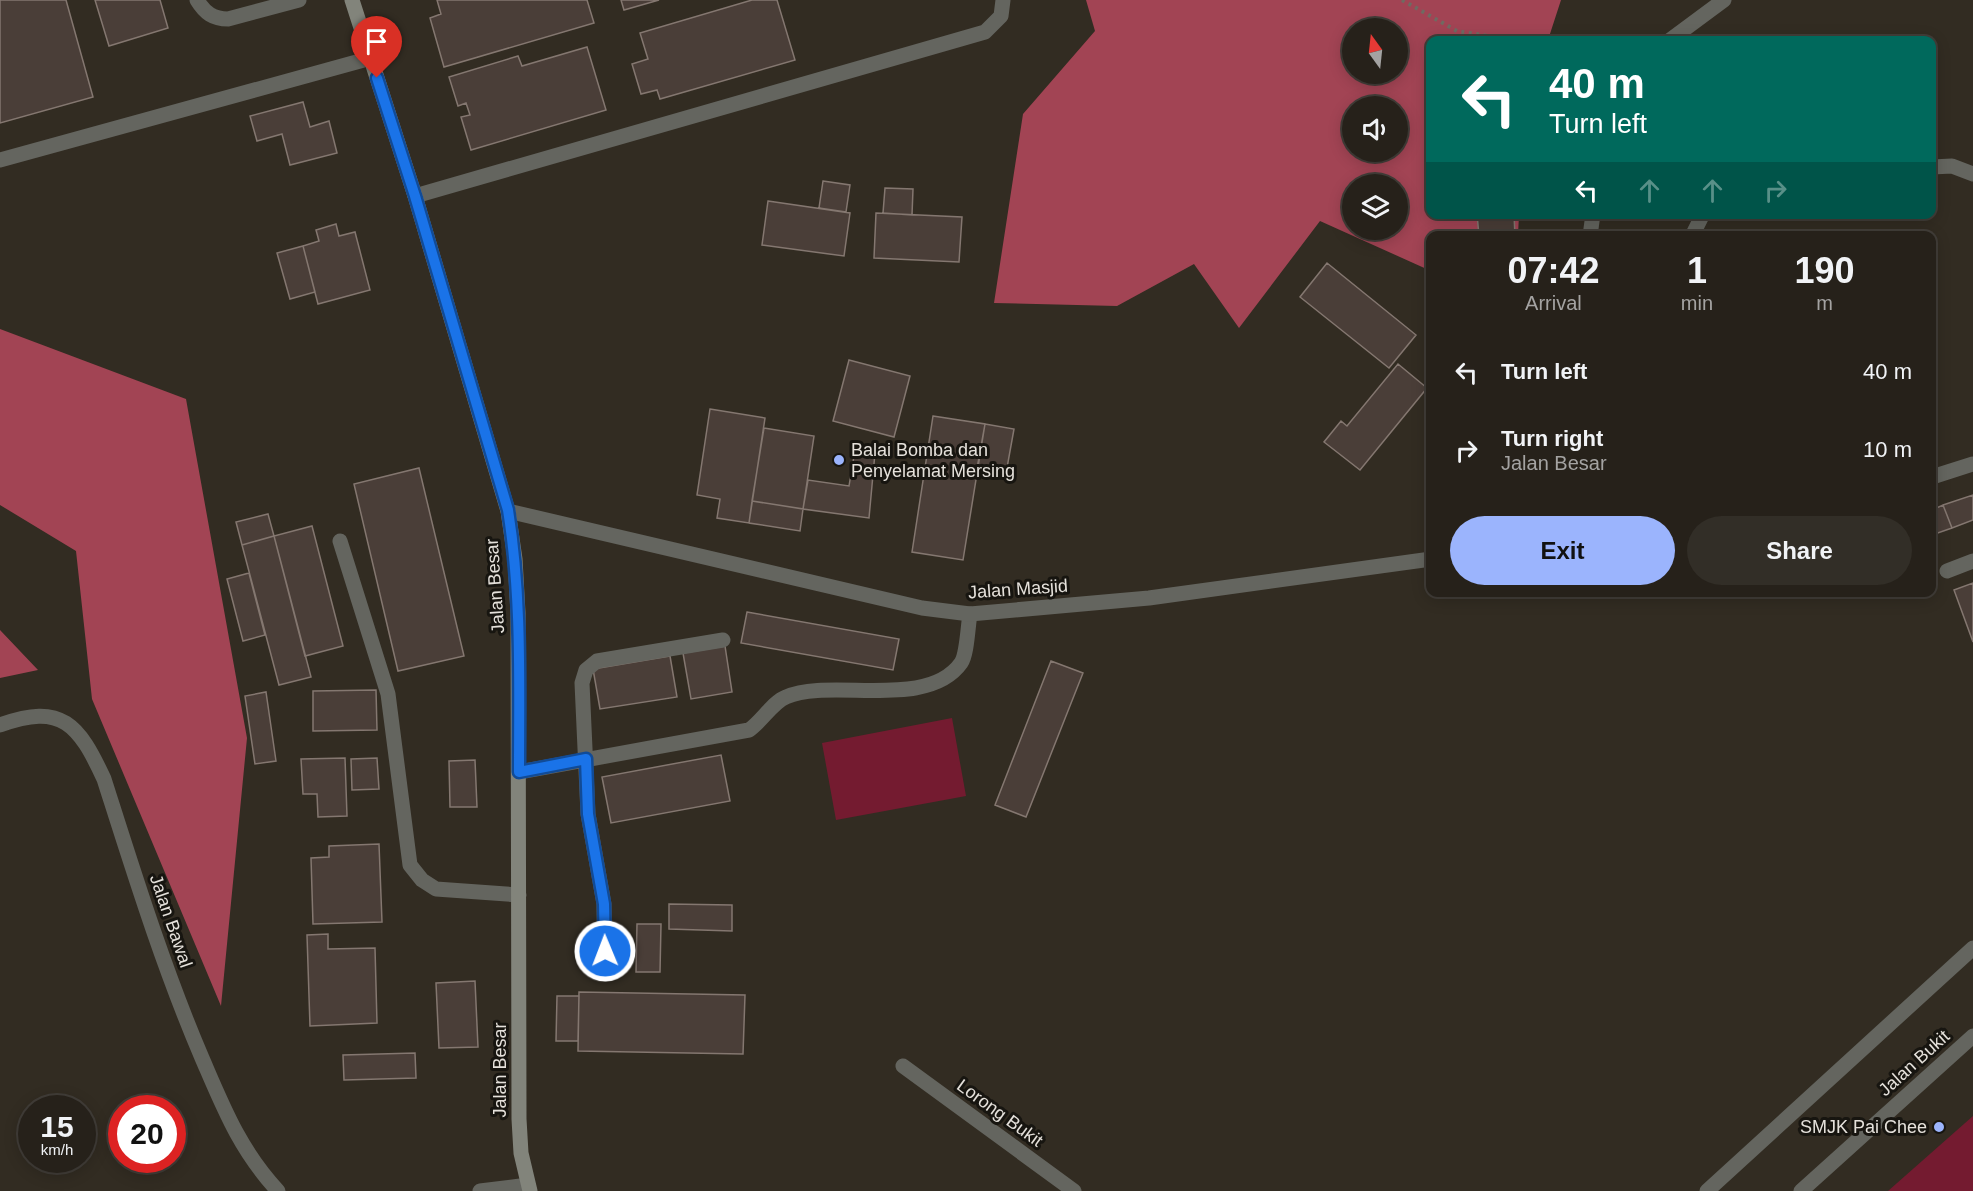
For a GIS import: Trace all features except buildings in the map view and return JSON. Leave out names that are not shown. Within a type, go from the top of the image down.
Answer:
[{"type":"street","points":[[197,0],[204,11],[216,19],[228,19],[299,0]]},
{"type":"street","name":"Jalan Besar","points":[[352,0],[415,196],[508,510],[515,559],[518,613],[519,1119],[521,1153],[529,1188]]},
{"type":"street","points":[[415,196],[985,32],[1001,16],[1003,0]]},
{"type":"street","points":[[1675,36],[1724,0]]},
{"type":"street","points":[[0,160],[371,58]]},
{"type":"street","points":[[1936,167],[1952,166],[1973,174]]},
{"type":"street","points":[[1936,476],[1973,464]]},
{"type":"street","name":"Jalan Masjid","points":[[508,510],[922,609],[970,614],[1149,598],[1426,560]]},
{"type":"street","points":[[340,541],[388,694],[410,865],[422,880],[436,889],[519,895]]},
{"type":"street","points":[[1947,571],[1973,561]]},
{"type":"street","points":[[519,772],[727,736],[749,730],[764,719],[772,706],[786,697],[814,690],[875,693],[943,680],[962,662],[970,614]]},
{"type":"street","points":[[605,974],[604,904],[588,814],[582,683],[586,670],[597,662],[723,640]]},
{"type":"street","name":"Jalan Bawal","points":[[0,725],[19,718],[46,714],[69,724],[89,747],[104,779],[178,1003],[232,1125],[254,1165],[278,1191]]},
{"type":"street","points":[[1707,1191],[1973,948]]},
{"type":"street","name":"Jalan Bukit","points":[[1801,1191],[1973,1036]]},
{"type":"street","name":"Lorong Bukit","points":[[903,1066],[1074,1191]]},
{"type":"street","points":[[480,1191],[529,1188]]},
{"type":"path","points":[[1402,0],[1456,31],[1488,36]]},
{"type":"shaded area","points":[[1086,0],[1561,0],[1549,36],[1426,36],[1426,219],[1519,219],[1518,231],[1426,231],[1426,269],[1362,240],[1408,240],[1408,174],[1342,174],[1342,231],[1320,221],[1239,328],[1194,264],[1117,306],[994,303],[1023,114],[1095,31]]},
{"type":"shaded area","points":[[0,329],[186,399],[247,738],[221,1006],[92,699],[76,551],[0,505]]},
{"type":"shaded area","points":[[0,630],[38,670],[0,678]]},
{"type":"shaded area","points":[[952,718],[966,796],[836,820],[822,743]]},
{"type":"shaded area","points":[[1973,1116],[1973,1191],[1888,1191]]},
{"type":"place","name":"Balai Bomba dan Penyelamat Mersing","points":[[839,460]]},
{"type":"place","name":"SMJK Pai Chee","points":[[1939,1127]]},
{"type":"route","points":[[377,78],[415,196],[508,510],[515,559],[518,613],[519,772],[586,759],[588,814],[604,904],[605,951]]}]
